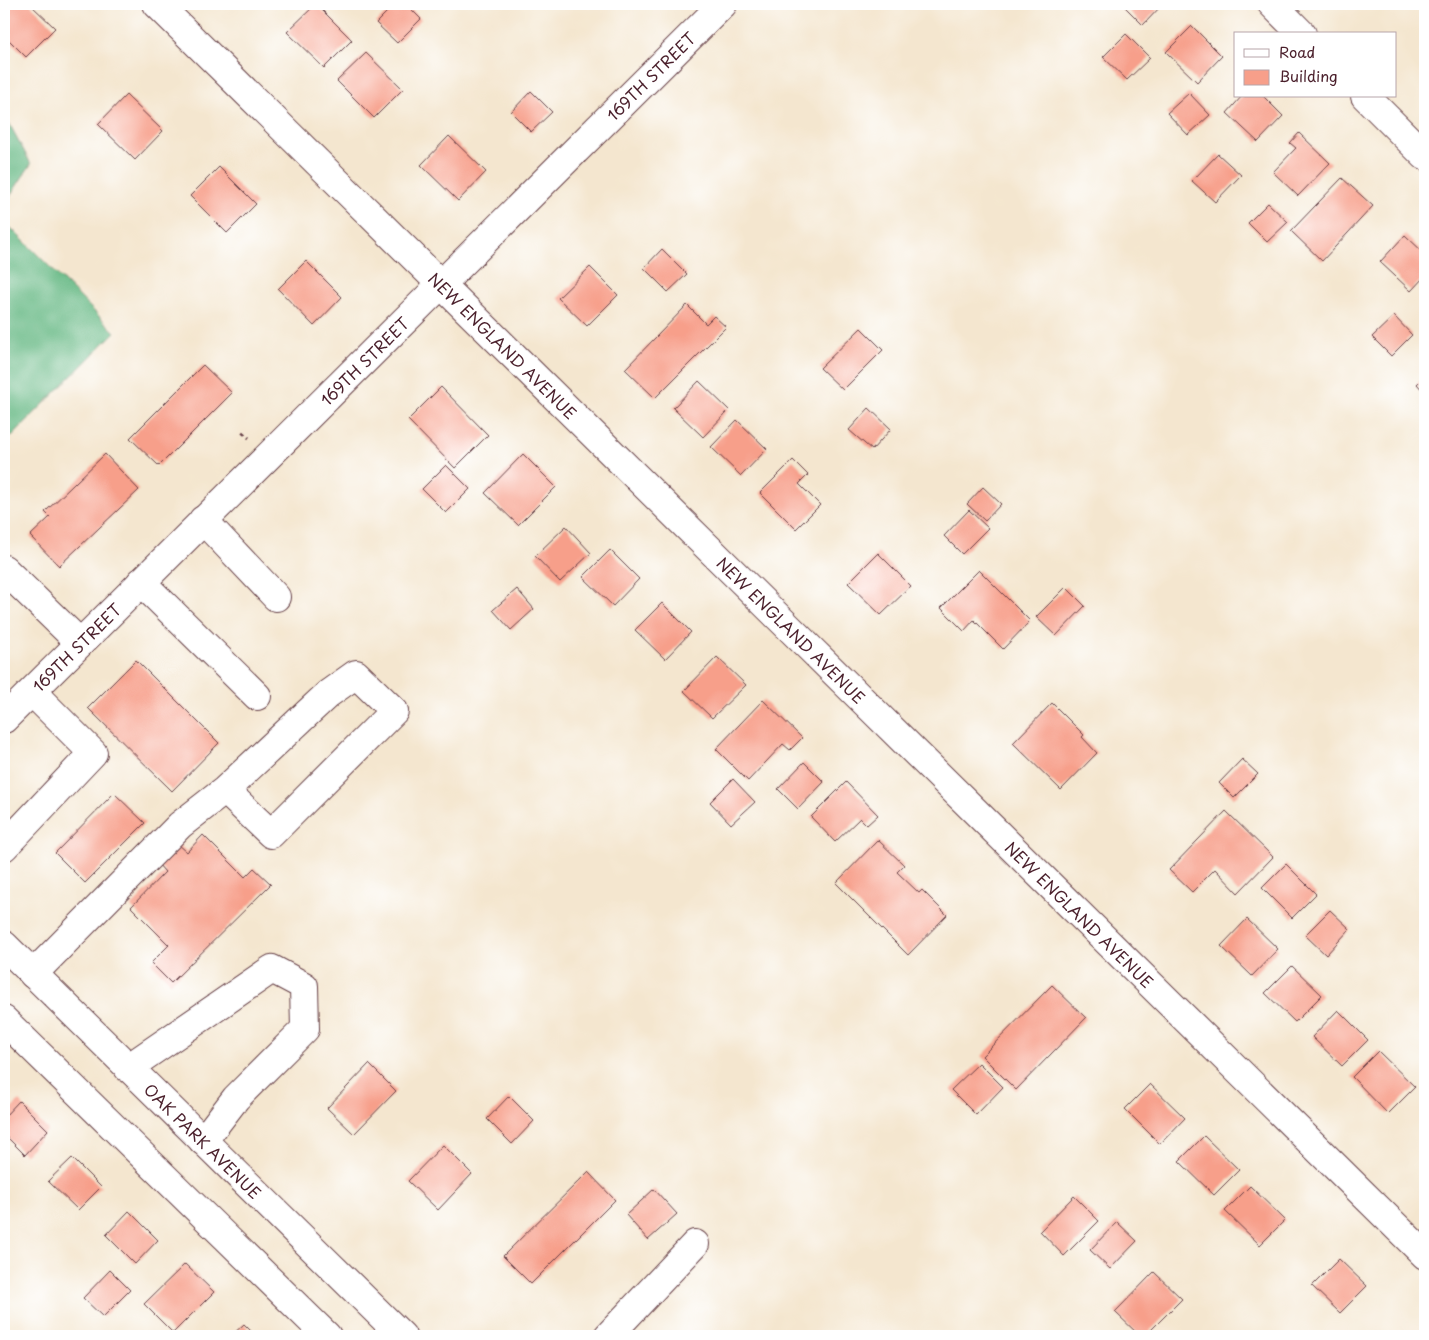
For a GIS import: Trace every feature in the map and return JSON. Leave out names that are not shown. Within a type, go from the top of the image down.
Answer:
[{"type":"street","name":"NEW ENGLAND AVENUE","points":[[157,4],[442,283],[1425,1255]]},
{"type":"street","name":"169TH STREET","points":[[4,719],[723,4]]},
{"type":"street","points":[[1272,4],[1300,32]]},
{"type":"street","points":[[1367,98],[1425,156]]},
{"type":"street","points":[[203,520],[276,597]]},
{"type":"street","points":[[4,569],[80,643]]},
{"type":"street","points":[[141,582],[257,696]]},
{"type":"street","points":[[33,974],[180,825],[224,790],[328,694],[356,674],[394,711],[271,834],[224,790]]},
{"type":"street","points":[[4,847],[93,753],[32,692]]},
{"type":"street","name":"OAK PARK AVENUE","points":[[4,946],[402,1336]]},
{"type":"street","points":[[128,1068],[272,969],[304,986],[305,1029],[236,1098],[203,1141]]},
{"type":"street","points":[[4,1020],[327,1336]]},
{"type":"street","points":[[608,1336],[695,1244]]},
{"type":"green space","points":[[9,123],[31,164],[10,196],[7,224],[115,332],[4,444],[4,125]]},
{"type":"building","points":[[6,4],[30,4],[55,28],[26,57],[4,35],[4,6]]},
{"type":"building","points":[[316,4],[352,40],[324,68],[287,32]]},
{"type":"building","points":[[395,4],[406,4],[421,19],[397,43],[376,23]]},
{"type":"building","points":[[1122,4],[1163,4],[1143,25]]},
{"type":"building","points":[[1192,26],[1222,56],[1197,82],[1166,52]]},
{"type":"building","points":[[1126,34],[1150,58],[1127,80],[1103,57]]},
{"type":"building","points":[[366,53],[403,89],[374,118],[337,81]]},
{"type":"building","points":[[531,91],[552,112],[531,132],[511,112]]},
{"type":"building","points":[[1189,93],[1210,115],[1188,135],[1167,113]]},
{"type":"building","points":[[126,95],[163,131],[135,160],[98,124]]},
{"type":"building","points":[[1240,98],[1265,98],[1283,116],[1258,142],[1227,113]]},
{"type":"building","points":[[1299,133],[1330,163],[1298,196],[1273,172],[1296,148],[1290,143]]},
{"type":"building","points":[[449,136],[486,172],[458,201],[421,165]]},
{"type":"building","points":[[1218,154],[1241,175],[1215,202],[1192,181]]},
{"type":"building","points":[[219,167],[256,204],[227,233],[190,196]]},
{"type":"building","points":[[1342,178],[1373,206],[1322,261],[1291,231]]},
{"type":"building","points":[[1268,203],[1288,222],[1267,242],[1248,223]]},
{"type":"building","points":[[1405,235],[1425,254],[1425,276],[1411,291],[1380,262]]},
{"type":"building","points":[[662,249],[687,274],[668,292],[644,268]]},
{"type":"building","points":[[306,261],[342,297],[314,326],[278,289]]},
{"type":"building","points":[[590,267],[618,295],[587,326],[558,298]]},
{"type":"building","points":[[687,305],[706,324],[714,316],[726,327],[655,398],[625,369]]},
{"type":"building","points":[[1394,316],[1412,335],[1391,356],[1372,337]]},
{"type":"building","points":[[861,328],[883,350],[843,390],[820,368]]},
{"type":"building","points":[[203,365],[232,393],[159,466],[130,438]]},
{"type":"building","points":[[1425,376],[1425,393],[1417,384]]},
{"type":"building","points":[[699,381],[729,410],[703,437],[673,408]]},
{"type":"building","points":[[441,387],[488,435],[455,468],[408,420]]},
{"type":"building","points":[[869,408],[891,429],[872,450],[849,430]]},
{"type":"building","points":[[737,420],[767,449],[741,476],[711,447]]},
{"type":"building","points":[[105,454],[139,490],[59,566],[30,536],[50,517],[45,512]]},
{"type":"building","points":[[523,454],[556,487],[518,525],[485,493]]},
{"type":"building","points":[[793,460],[808,475],[799,484],[820,505],[796,529],[760,493]]},
{"type":"building","points":[[446,465],[470,489],[446,513],[422,489]]},
{"type":"building","points":[[983,487],[1001,504],[985,521],[967,504]]},
{"type":"building","points":[[969,510],[988,528],[962,554],[944,536]]},
{"type":"building","points":[[566,526],[591,553],[560,582],[535,556]]},
{"type":"building","points":[[610,550],[639,579],[613,606],[583,577]]},
{"type":"building","points":[[878,553],[911,586],[881,615],[848,583]]},
{"type":"building","points":[[979,570],[1030,621],[1003,649],[974,620],[964,631],[941,608]]},
{"type":"building","points":[[1066,587],[1085,606],[1056,636],[1036,617]]},
{"type":"building","points":[[517,589],[534,609],[511,630],[493,610]]},
{"type":"building","points":[[662,603],[691,632],[665,659],[635,630]]},
{"type":"building","points":[[717,657],[746,685],[712,718],[684,691]]},
{"type":"building","points":[[136,660],[219,743],[172,791],[88,708]]},
{"type":"building","points":[[763,700],[802,738],[790,750],[783,744],[748,781],[716,749]]},
{"type":"building","points":[[1052,703],[1084,735],[1082,737],[1097,753],[1061,790],[1013,743]]},
{"type":"building","points":[[1242,759],[1258,774],[1234,798],[1219,783]]},
{"type":"building","points":[[804,762],[824,782],[798,809],[778,789]]},
{"type":"building","points":[[733,779],[755,802],[731,824],[710,802]]},
{"type":"building","points":[[846,782],[878,815],[867,825],[860,818],[835,842],[811,817]]},
{"type":"building","points":[[114,793],[145,823],[85,883],[55,853]]},
{"type":"building","points":[[1226,811],[1273,857],[1238,893],[1215,869],[1192,892],[1169,870]]},
{"type":"building","points":[[203,835],[245,877],[254,868],[271,884],[171,983],[151,963],[169,945],[131,907],[165,872],[158,864],[178,844],[187,852]]},
{"type":"building","points":[[878,840],[904,865],[897,872],[919,893],[922,890],[947,915],[908,955],[836,883]]},
{"type":"building","points":[[1286,864],[1316,894],[1292,918],[1262,888]]},
{"type":"building","points":[[1330,910],[1350,929],[1326,955],[1305,935]]},
{"type":"building","points":[[1247,919],[1278,949],[1252,976],[1221,946]]},
{"type":"building","points":[[1292,966],[1322,995],[1295,1022],[1265,993]]},
{"type":"building","points":[[1052,985],[1086,1018],[1016,1090],[982,1056]]},
{"type":"building","points":[[1338,1010],[1368,1040],[1342,1066],[1312,1037]]},
{"type":"building","points":[[1378,1051],[1415,1087],[1388,1114],[1352,1077]]},
{"type":"building","points":[[979,1063],[1003,1087],[976,1115],[951,1090]]},
{"type":"building","points":[[369,1064],[396,1091],[354,1134],[327,1108]]},
{"type":"building","points":[[1150,1084],[1185,1118],[1160,1144],[1125,1109]]},
{"type":"building","points":[[509,1096],[534,1121],[512,1144],[487,1119]]},
{"type":"building","points":[[19,1101],[48,1130],[25,1155],[4,1134],[4,1117]]},
{"type":"building","points":[[1204,1136],[1239,1170],[1214,1195],[1179,1161]]},
{"type":"building","points":[[443,1145],[472,1174],[438,1210],[408,1181]]},
{"type":"building","points":[[72,1158],[101,1187],[78,1210],[48,1181]]},
{"type":"building","points":[[588,1172],[615,1200],[531,1284],[503,1256]]},
{"type":"building","points":[[1250,1186],[1285,1220],[1260,1245],[1225,1211]]},
{"type":"building","points":[[654,1189],[677,1214],[648,1240],[626,1215]]},
{"type":"building","points":[[1074,1196],[1099,1221],[1064,1256],[1040,1231]]},
{"type":"building","points":[[129,1211],[158,1240],[135,1264],[106,1235]]},
{"type":"building","points":[[1117,1222],[1137,1241],[1110,1269],[1090,1250]]},
{"type":"building","points":[[1339,1259],[1367,1286],[1340,1313],[1312,1286]]},
{"type":"building","points":[[185,1264],[214,1292],[173,1333],[144,1304]]},
{"type":"building","points":[[110,1270],[130,1290],[103,1317],[83,1298]]},
{"type":"building","points":[[1154,1272],[1182,1299],[1145,1336],[1140,1336],[1115,1312]]},
{"type":"building","points":[[244,1324],[256,1336],[231,1336]]}]
